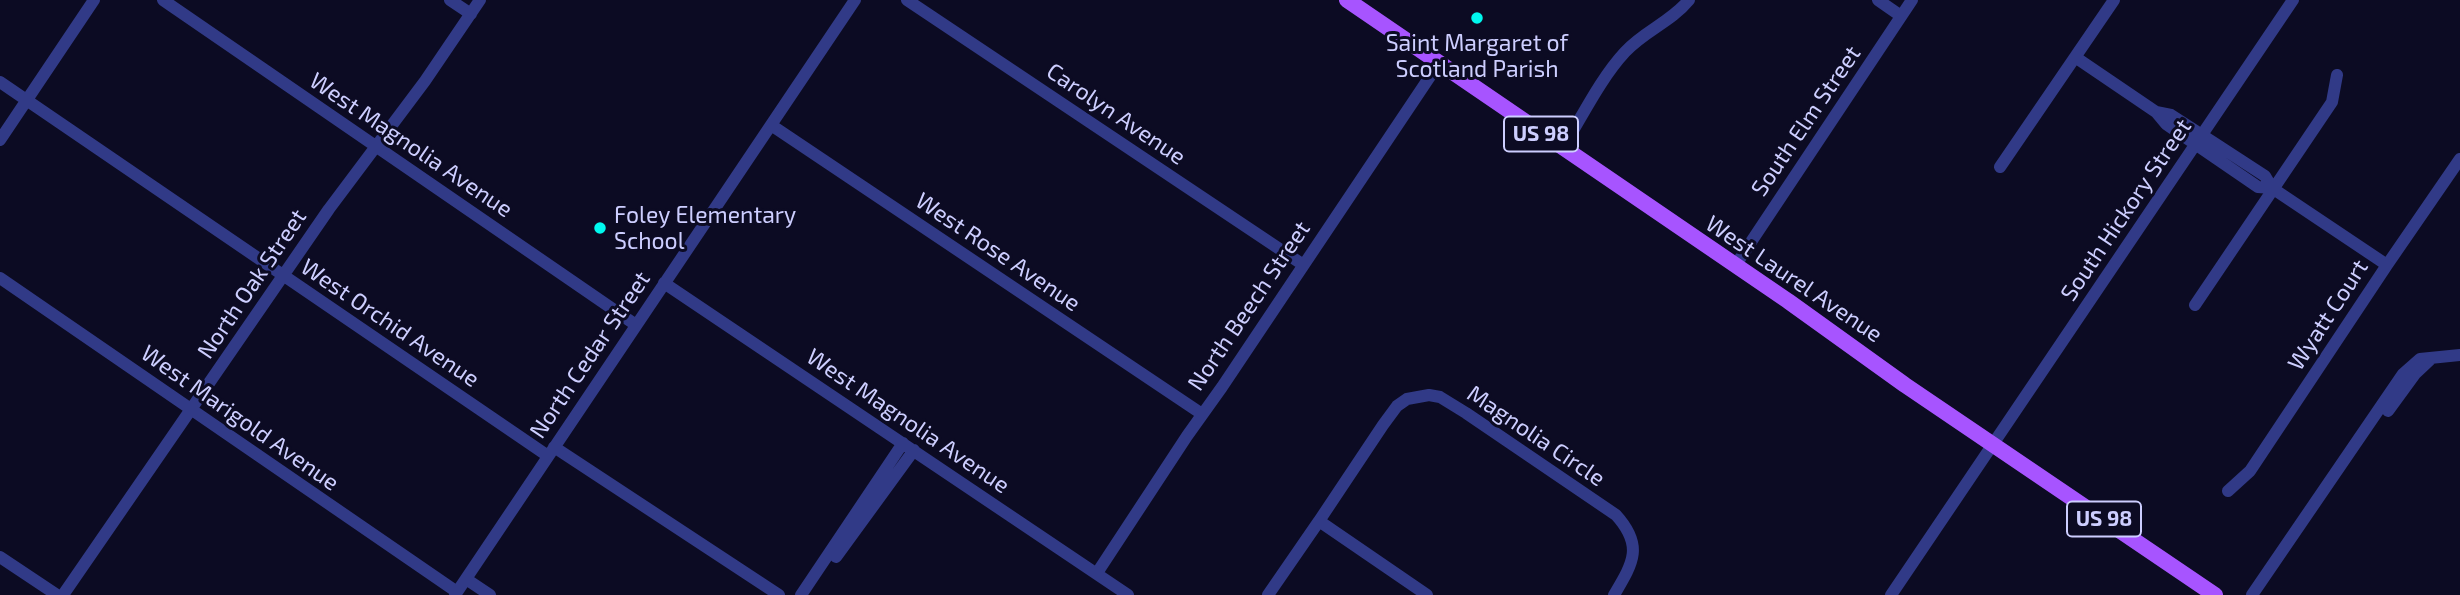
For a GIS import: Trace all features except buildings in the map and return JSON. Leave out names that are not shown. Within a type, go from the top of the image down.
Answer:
[{"type":"main road","name":"West Laurel Avenue","points":[[1347,0],[2215,595]]},
{"type":"street","points":[[0,140],[94,0]]},
{"type":"street","name":"West Magnolia Avenue","points":[[163,0],[636,325]]},
{"type":"street","points":[[450,0],[471,14]]},
{"type":"street","name":"North Oak Street","points":[[63,595],[283,276],[480,0]]},
{"type":"street","name":"North Cedar Street","points":[[456,594],[855,0]]},
{"type":"street","name":"Carolyn Avenue","points":[[907,0],[1302,264]]},
{"type":"street","points":[[1562,149],[1625,52],[1641,36],[1680,10],[1689,0]]},
{"type":"street","points":[[1878,0],[1901,16]]},
{"type":"street","name":"South Elm Street","points":[[1735,266],[1912,0]]},
{"type":"street","points":[[2000,167],[2114,0]]},
{"type":"street","name":"South Hickory Street","points":[[1891,595],[2294,0]]},
{"type":"street","points":[[2075,57],[2156,112],[2171,115],[2199,140],[2265,176],[2272,188],[2387,265]]},
{"type":"street","name":"North Beech Street","points":[[1097,573],[1439,63]]},
{"type":"street","points":[[2195,305],[2332,102],[2337,75]]},
{"type":"street","name":"West Orchid Avenue","points":[[0,82],[283,276],[551,452],[779,595]]},
{"type":"street","name":"West Rose Avenue","points":[[771,125],[1202,414]]},
{"type":"street","name":"Wyatt Court","points":[[2228,491],[2250,471],[2460,159]]},
{"type":"street","name":"West Marigold Avenue","points":[[0,278],[456,594]]},
{"type":"street","name":"West Magnolia Avenue","points":[[664,283],[1128,595]]},
{"type":"street","points":[[2252,595],[2403,374],[2420,359],[2460,355]]},
{"type":"street","points":[[2261,595],[2400,394],[2432,357]]},
{"type":"street","name":"Magnolia Circle","points":[[1268,595],[1382,425],[1398,406],[1418,396],[1440,397],[1616,515],[1630,531],[1634,555],[1630,568],[1614,595]]},
{"type":"street","points":[[801,595],[908,446]]},
{"type":"street","points":[[810,595],[908,446]]},
{"type":"street","points":[[1319,521],[1427,595]]},
{"type":"street","points":[[0,557],[57,595]]},
{"type":"street","points":[[466,579],[490,595]]},
{"type":"place","name":"Saint Margaret of Scotland Parish","points":[[1477,18]]},
{"type":"place","name":"Foley Elementary School","points":[[600,228]]}]
